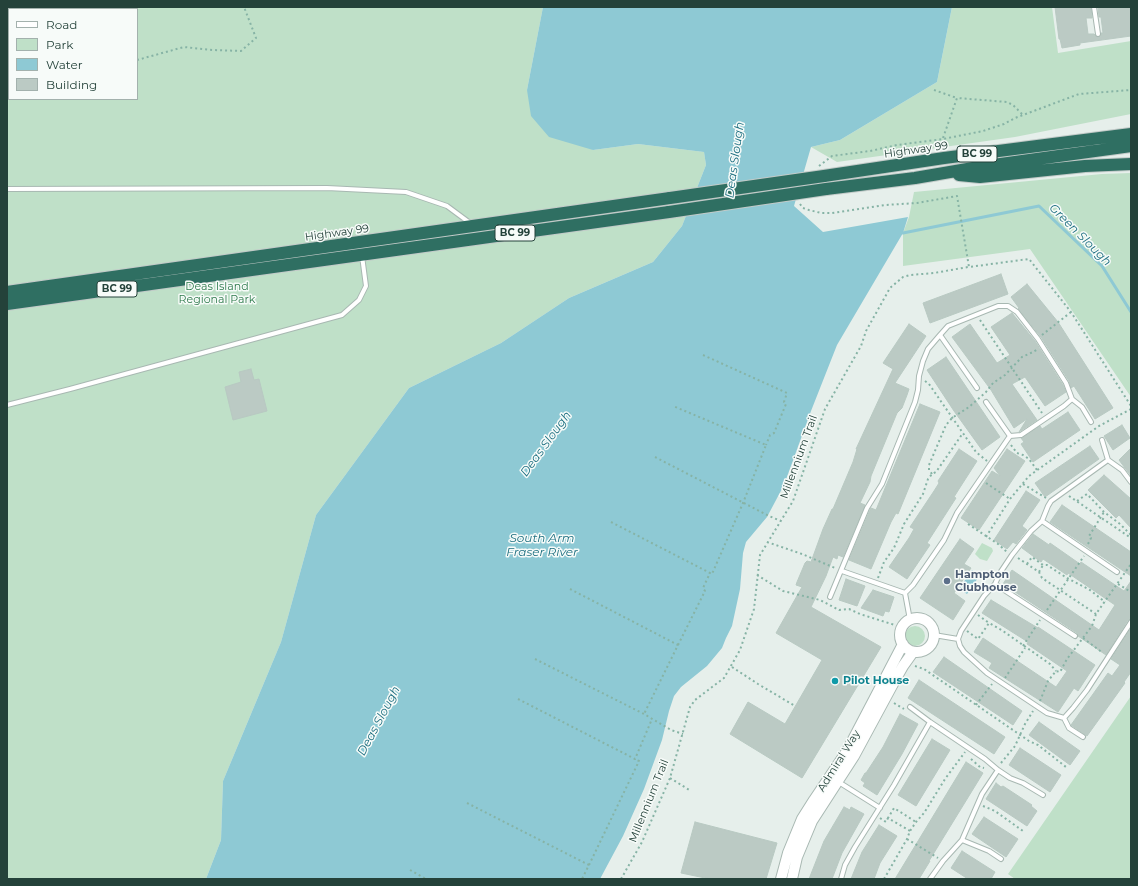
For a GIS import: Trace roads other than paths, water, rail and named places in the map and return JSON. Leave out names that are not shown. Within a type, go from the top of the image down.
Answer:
[{"type":"highway","name":"Highway 99","points":[[7,292],[475,227],[951,157],[1131,134]]},
{"type":"highway","name":"BC 99","points":[[7,304],[941,174],[1131,146]]},
{"type":"highway","points":[[941,174],[980,177],[1086,166],[1131,164]]},
{"type":"street","points":[[915,619],[926,621],[930,625],[934,635],[928,648],[918,652],[913,652],[903,644],[900,634],[902,628],[910,620],[915,619]]},
{"type":"street","name":"Admiral Way","points":[[834,779],[903,644]]},
{"type":"street","name":"Admiral Way","points":[[792,879],[797,857],[802,820],[814,800],[854,756],[903,666],[913,652]]},
{"type":"street","name":"Admiral Way","points":[[781,879],[788,853],[800,835]]},
{"type":"lane","points":[[1094,7],[1098,34]]},
{"type":"lane","points":[[7,189],[327,188],[406,192],[447,206],[475,227]]},
{"type":"lane","points":[[7,404],[70,389],[342,315],[359,300],[366,286],[362,254]]},
{"type":"lane","points":[[830,597],[867,508],[882,484],[915,402],[919,376],[928,349],[948,326],[998,306],[1008,306],[1017,312],[1038,339],[1066,383],[1072,399],[1082,407],[1091,422]]},
{"type":"lane","points":[[940,335],[977,388]]},
{"type":"lane","points":[[905,593],[913,585],[944,540],[957,513],[1009,438],[1021,435],[1072,399]]},
{"type":"lane","points":[[986,402],[1009,438]]},
{"type":"lane","points":[[1102,440],[1108,460],[1122,470],[1131,482]]},
{"type":"lane","points":[[1083,737],[1069,728],[1064,718],[1047,713],[996,679],[964,652],[958,639],[973,612],[984,596],[995,584],[1000,573],[1012,555],[1030,530],[1042,521],[1051,501],[1108,460]]},
{"type":"lane","points":[[1042,521],[1117,572]]},
{"type":"lane","points":[[842,571],[905,593]]},
{"type":"lane","points":[[995,584],[1075,636]]},
{"type":"lane","points":[[905,593],[910,620]]},
{"type":"lane","points":[[1064,718],[1078,702],[1109,658],[1131,622]]},
{"type":"lane","points":[[934,635],[958,639]]},
{"type":"lane","points":[[910,707],[1010,778],[1023,783],[1043,795]]},
{"type":"lane","points":[[841,879],[848,859],[894,785],[930,722]]},
{"type":"lane","points":[[930,879],[943,861],[962,840],[982,794],[998,770]]},
{"type":"lane","points":[[834,779],[880,808]]},
{"type":"lane","points":[[962,840],[989,851],[1001,859]]},
{"type":"water","name":"South Arm Fraser River","points":[[543,7],[952,7],[937,82],[840,140],[811,147],[794,206],[823,232],[908,217],[903,233],[837,345],[784,485],[767,517],[746,542],[743,553],[740,589],[732,626],[722,648],[707,666],[681,687],[674,696],[662,740],[644,789],[623,836],[600,879],[206,879],[221,840],[223,781],[281,642],[316,515],[409,388],[501,343],[569,298],[653,262],[682,226],[706,165],[704,152],[638,144],[593,150],[549,137],[531,116],[527,90]]},
{"type":"water","points":[[972,570],[980,575],[967,594],[959,589]]},
{"type":"waterway","name":"Green Slough","points":[[903,233],[1039,206],[1102,266],[1131,312]]},
{"type":"place","name":"Hampton Clubhouse","points":[[947,581]]},
{"type":"place","name":"Pilot House","points":[[835,681]]},
{"type":"water label","name":"Deas Slough","points":[[735,160]]},
{"type":"water label","name":"Deas Slough","points":[[546,444]]},
{"type":"water label","name":"Deas Slough","points":[[379,721]]},
{"type":"park label","name":"Deas Island Regional Park","points":[[217,293]]}]
